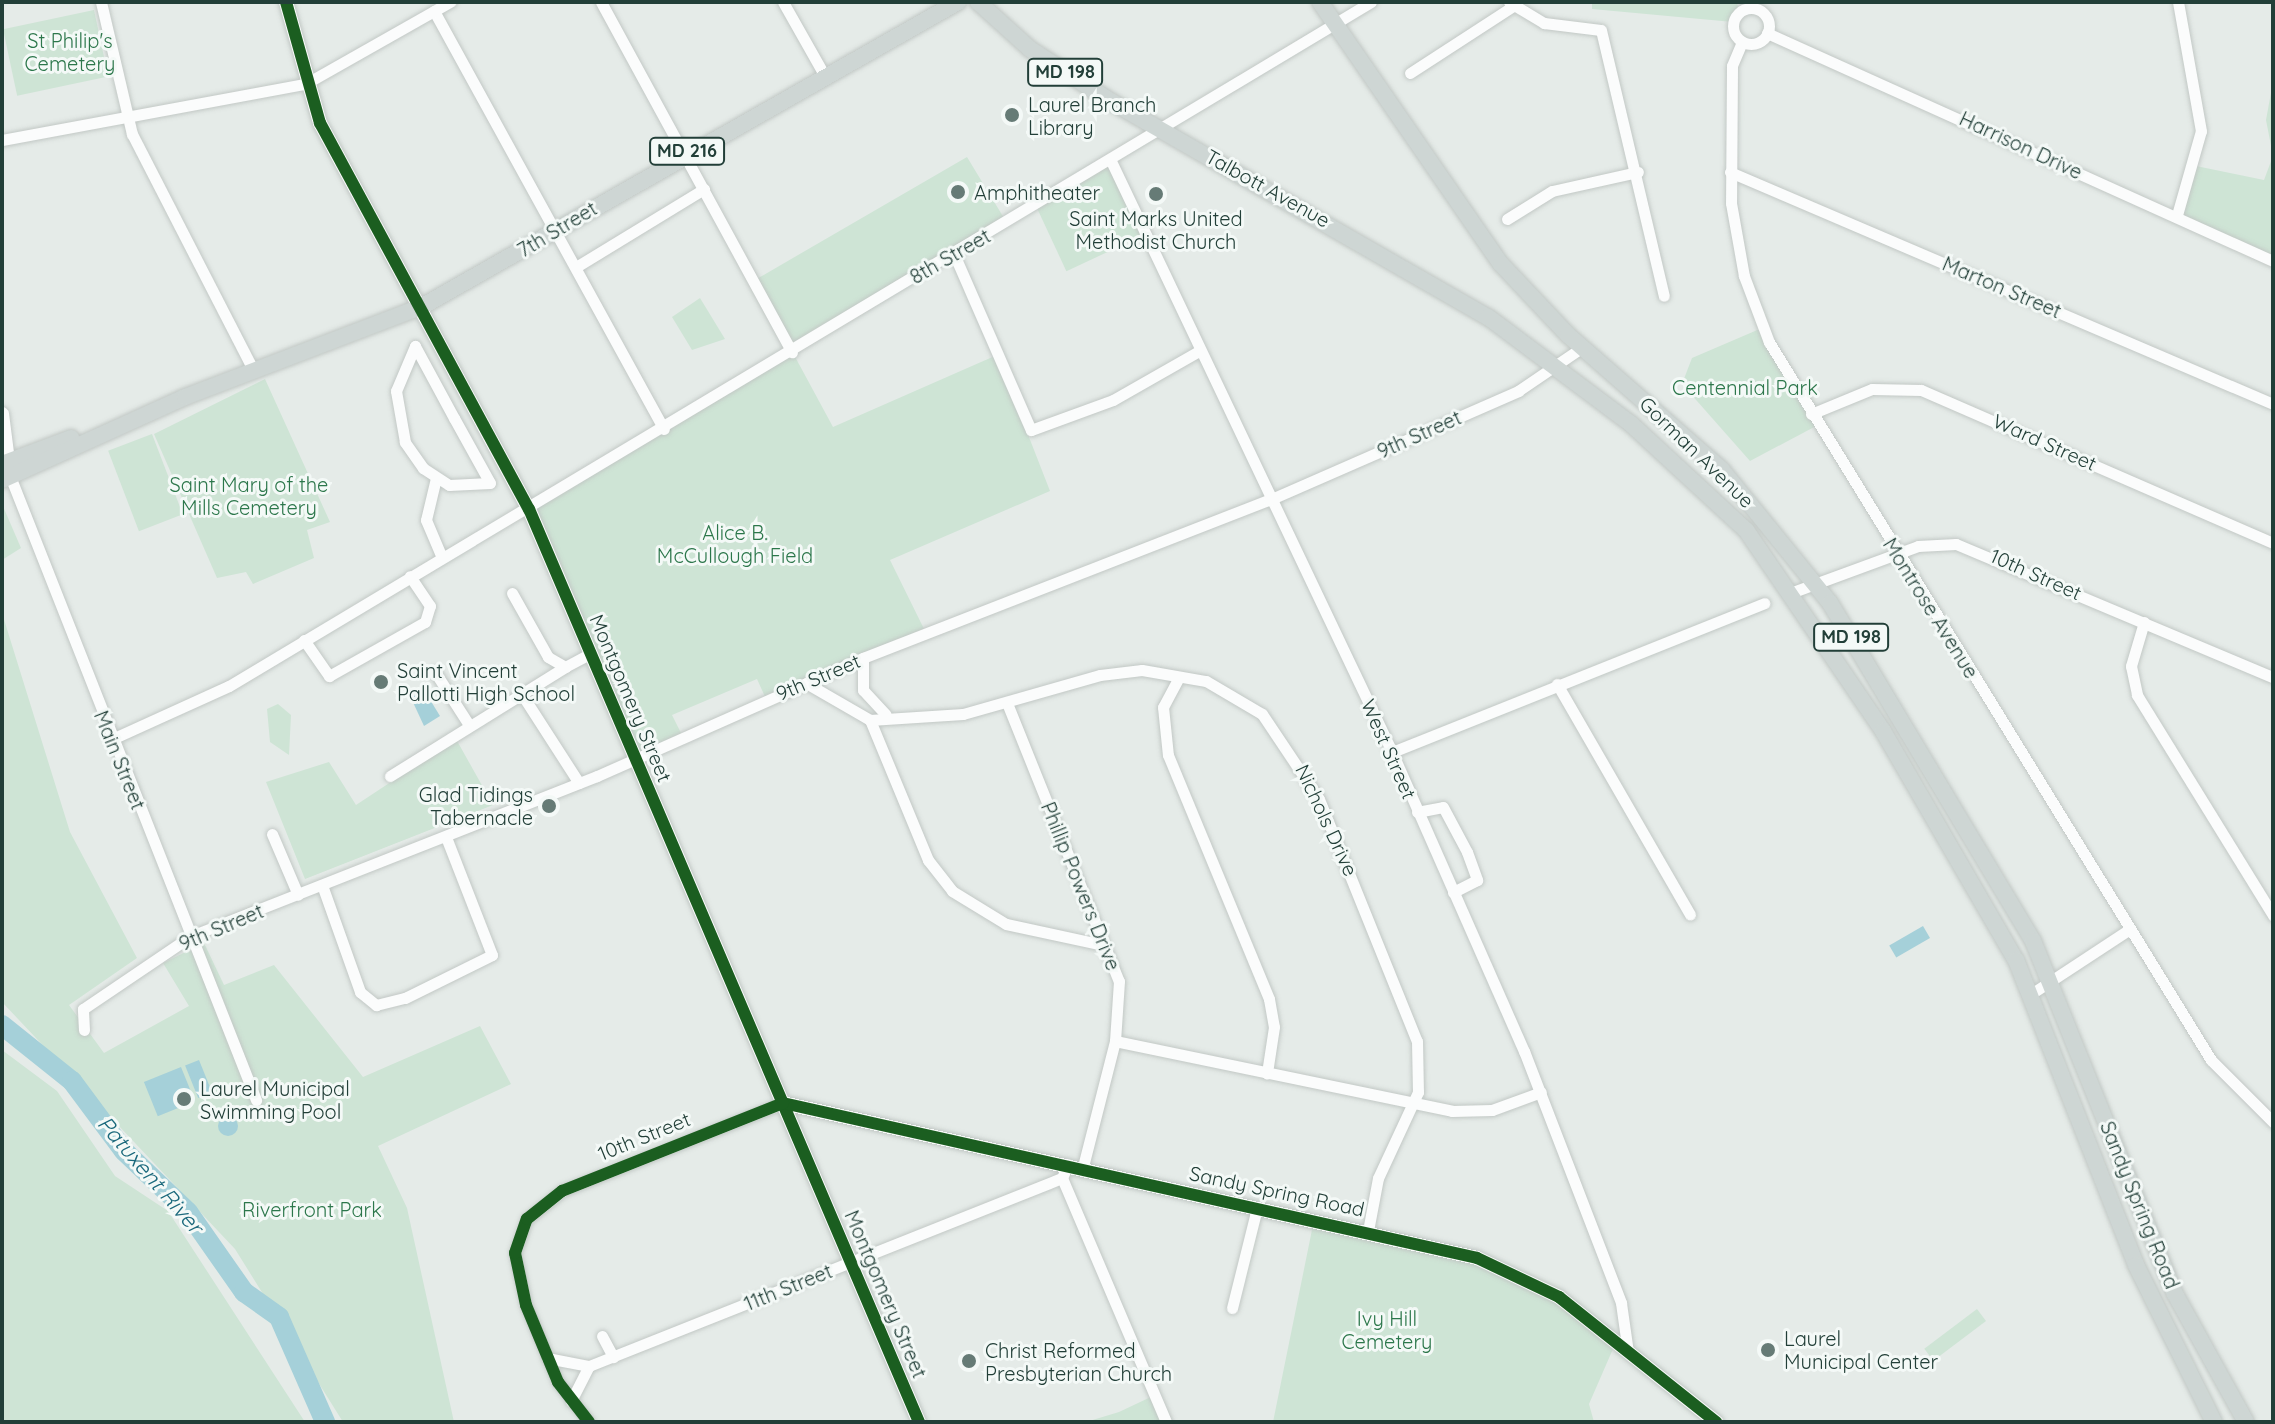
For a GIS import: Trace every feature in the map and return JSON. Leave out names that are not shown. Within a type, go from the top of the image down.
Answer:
[{"type":"main road","name":"7th Street","points":[[6,471],[421,307],[683,153],[826,78],[958,2]]},
{"type":"main road","name":"Talbott Avenue","points":[[978,2],[1030,49],[1160,129],[1418,273],[1562,368]]},
{"type":"main road","name":"Gorman Avenue","points":[[1320,2],[1480,238],[1581,348],[1722,470],[1816,583],[1988,860],[2051,979]]},
{"type":"main road","name":"Gorman Avenue","points":[[1562,368],[1704,488],[1793,592],[1976,886],[2031,994]]},
{"type":"main road","name":"Sandy Spring Road","points":[[2051,979],[2175,1294],[2246,1422]]},
{"type":"main road","name":"Sandy Spring Road","points":[[2031,994],[2136,1265],[2214,1422]]},
{"type":"street","points":[[101,2],[126,116],[254,371]]},
{"type":"street","name":"Montgomery Street","points":[[286,2],[305,84],[529,509],[919,1422]]},
{"type":"street","points":[[2,140],[305,84],[450,2]]},
{"type":"street","points":[[601,2],[792,352]]},
{"type":"street","points":[[783,2],[826,78]]},
{"type":"street","name":"8th Street","points":[[112,739],[229,686],[441,556],[529,509],[664,429],[1371,2]]},
{"type":"street","points":[[2177,215],[2201,131],[2178,2]]},
{"type":"street","points":[[1410,73],[1511,4],[1544,23],[1601,30],[1638,172],[1664,296]]},
{"type":"street","points":[[1738,7],[1761,11],[1767,33],[1760,42],[1742,42],[1733,28],[1738,7]]},
{"type":"street","points":[[434,11],[664,429]]},
{"type":"street","name":"Harrison Drive","points":[[1767,33],[2177,215],[2273,261]]},
{"type":"street","name":"Montrose Avenue","points":[[1742,42],[1732,66],[1730,172],[1749,295],[1811,414],[2220,1074],[2273,1122]]},
{"type":"street","name":"West Street","points":[[1111,161],[1269,500],[1392,752],[1541,1092],[1621,1303],[1628,1352]]},
{"type":"street","points":[[1507,219],[1552,191],[1638,172]]},
{"type":"street","name":"Marton Street","points":[[1730,172],[2273,404]]},
{"type":"street","points":[[576,267],[704,189]]},
{"type":"street","points":[[954,254],[1031,430],[1113,400],[1199,351]]},
{"type":"street","points":[[415,346],[490,483],[462,489],[436,478],[405,442],[395,407],[400,371],[415,346]]},
{"type":"street","name":"9th Street","points":[[84,1030],[83,1009],[191,936],[579,783],[863,658],[1269,500],[1562,368],[1581,348]]},
{"type":"street","name":"Ward Street","points":[[1811,414],[1872,389],[1921,390],[2273,543]]},
{"type":"street","name":"Main Street","points":[[2,414],[6,471],[256,1100]]},
{"type":"street","points":[[436,478],[426,520],[441,556]]},
{"type":"street","name":"10th Street","points":[[1793,592],[1896,552],[1937,542],[1970,547],[2273,677]]},
{"type":"street","points":[[304,640],[329,676],[425,622],[430,606],[410,576]]},
{"type":"street","points":[[512,593],[548,657],[565,667]]},
{"type":"street","points":[[1392,752],[1764,603]]},
{"type":"street","points":[[2144,622],[2131,666],[2137,695],[2273,915]]},
{"type":"street","points":[[390,776],[521,693],[591,653]]},
{"type":"street","points":[[863,658],[863,690],[885,714]]},
{"type":"street","name":"Nichols Drive","points":[[870,720],[885,714],[963,714],[1121,671],[1206,681],[1247,701],[1279,732],[1307,774],[1410,1011],[1420,1074],[1413,1106],[1381,1170],[1368,1231]]},
{"type":"street","points":[[435,672],[469,725]]},
{"type":"street","points":[[1178,679],[1163,707],[1168,755],[1269,999],[1274,1027],[1267,1073]]},
{"type":"street","points":[[806,683],[870,720],[928,860],[952,891],[1006,924],[1103,945]]},
{"type":"street","points":[[1557,684],[1690,914]]},
{"type":"street","points":[[521,693],[579,783]]},
{"type":"street","name":"Phillip Powers Drive","points":[[1007,703],[1119,981],[1115,1041],[1071,1170]]},
{"type":"street","points":[[1417,812],[1443,807],[1477,872],[1475,882],[1453,892]]},
{"type":"street","points":[[272,834],[298,895]]},
{"type":"street","points":[[322,885],[360,992],[376,1005],[405,998],[492,955],[446,837]]},
{"type":"street","points":[[2031,994],[2130,929]]},
{"type":"street","points":[[1115,1041],[1413,1106],[1481,1111],[1541,1092]]},
{"type":"street","name":"10th Street","points":[[547,1358],[516,1264],[527,1219],[572,1186],[783,1103]]},
{"type":"street","name":"Sandy Spring Road","points":[[783,1103],[1071,1170],[1368,1231],[1516,1273],[1628,1352],[1716,1422]]},
{"type":"street","points":[[1071,1170],[1166,1422]]},
{"type":"street","name":"11th Street","points":[[589,1366],[1071,1170]]},
{"type":"street","points":[[1232,1308],[1257,1208]]},
{"type":"street","points":[[602,1336],[613,1357]]},
{"type":"street","points":[[547,1358],[589,1366],[571,1401]]},
{"type":"street","points":[[547,1358],[571,1401],[589,1422]]},
{"type":"green space","points":[[1592,2],[1737,2],[1739,12],[1733,22],[1592,9]]},
{"type":"green space","name":"St Philip's Cemetery","points":[[94,10],[108,77],[17,96],[3,29]]},
{"type":"green space","points":[[2273,82],[2273,156],[2266,120]]},
{"type":"green space","points":[[2273,156],[2273,259],[2177,215],[2196,166],[2264,180]]},
{"type":"green space","name":"Alice B. McCullough Field","points":[[967,157],[1007,223],[793,353],[833,427],[997,355],[1050,491],[890,560],[927,635],[766,699],[757,679],[672,715],[682,735],[635,758],[529,509],[792,353],[755,280]]},
{"type":"green space","points":[[1111,161],[1145,234],[1066,271],[1032,198]]},
{"type":"green space","points":[[700,298],[725,339],[692,350],[672,317]]},
{"type":"green space","name":"Centennial Park","points":[[1762,328],[1818,425],[1750,461],[1682,384],[1692,358]]},
{"type":"green space","name":"Saint Mary of the Mills Cemetery","points":[[265,379],[330,522],[307,530],[314,558],[253,584],[246,572],[217,578],[154,434]]},
{"type":"green space","points":[[152,434],[183,514],[139,531],[108,451]]},
{"type":"green space","points":[[2,504],[21,548],[2,560]]},
{"type":"green space","name":"Riverfront Park","points":[[2,613],[70,832],[137,958],[69,1005],[104,1053],[189,1006],[163,963],[204,943],[224,985],[274,965],[363,1077],[480,1026],[511,1084],[378,1146],[407,1208],[454,1422],[343,1422],[235,1249],[2,1002]]},
{"type":"green space","points":[[278,704],[291,715],[289,755],[270,742],[267,709]]},
{"type":"green space","points":[[456,739],[493,805],[305,879],[266,782],[329,762],[356,805]]},
{"type":"green space","points":[[2,1050],[57,1091],[115,1176],[168,1211],[305,1422],[2,1422]]},
{"type":"green space","name":"Ivy Hill Cemetery","points":[[1314,1220],[1477,1259],[1545,1289],[1616,1342],[1589,1404],[1594,1422],[1273,1422]]},
{"type":"green space","points":[[1977,1309],[1986,1321],[1933,1361],[1924,1349]]},
{"type":"green space","points":[[1155,1395],[1166,1422],[1086,1422],[1119,1412]]},
{"type":"water","points":[[424,690],[440,716],[424,726],[411,698]]},
{"type":"water","points":[[1923,926],[1930,938],[1896,958],[1889,946]]},
{"type":"water","points":[[199,1060],[212,1092],[198,1098],[185,1066]]},
{"type":"water","points":[[181,1067],[195,1101],[158,1116],[144,1082]]},
{"type":"water","points":[[228,1116],[235,1119],[238,1126],[235,1133],[228,1136],[221,1133],[218,1126],[221,1119]]},
{"type":"waterway","name":"Patuxent River","points":[[2,1025],[72,1081],[124,1151],[188,1212],[244,1292],[279,1317],[325,1422]]},
{"type":"cycle path","points":[[286,2],[320,123],[529,509],[919,1422]]},
{"type":"cycle path","points":[[783,1103],[1477,1258],[1559,1297],[1716,1422]]},
{"type":"cycle path","points":[[589,1422],[558,1382],[526,1305],[515,1253],[527,1219],[562,1191],[783,1103]]},
{"type":"place","name":"Laurel Branch Library","points":[[1012,115]]},
{"type":"place","name":"Amphitheater","points":[[958,192]]},
{"type":"place","name":"Saint Marks United Methodist Church","points":[[1156,194]]},
{"type":"place","name":"Saint Vincent Pallotti High School","points":[[381,682]]},
{"type":"place","name":"Glad Tidings Tabernacle","points":[[549,806]]},
{"type":"place","name":"Laurel Municipal Swimming Pool","points":[[184,1099]]},
{"type":"place","name":"Laurel Municipal Center","points":[[1768,1350]]},
{"type":"place","name":"Christ Reformed Presbyterian Church","points":[[969,1361]]}]
